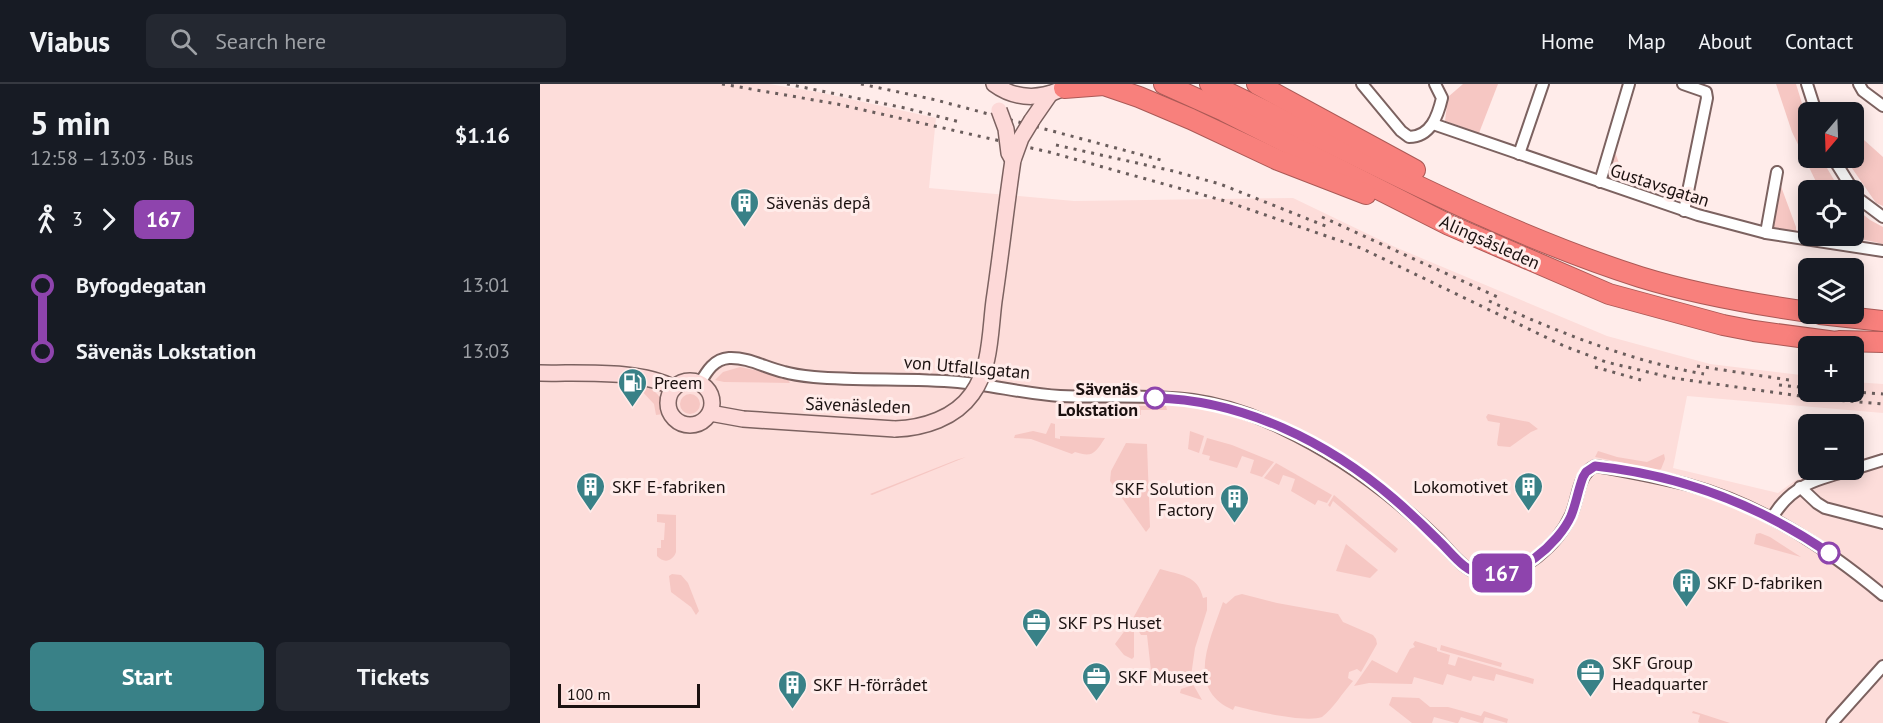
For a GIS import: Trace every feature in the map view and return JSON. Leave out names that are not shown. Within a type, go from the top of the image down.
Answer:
[{"type":"highway","name":"Alingsåsleden","points":[[1164,84],[1224,111],[1449,225],[1609,294],[1704,321],[1798,338]]},
{"type":"highway","name":"Alingsåsleden","points":[[1210,84],[1328,140],[1458,206],[1546,244],[1641,277],[1705,294],[1798,310]]},
{"type":"highway","points":[[1257,84],[1463,196],[1501,224]]},
{"type":"highway","points":[[1061,89],[1104,85],[1139,97],[1278,160],[1449,225]]},
{"type":"highway","points":[[1864,319],[1883,320]]},
{"type":"highway","points":[[1864,344],[1883,342]]},
{"type":"highway","points":[[1864,348],[1883,352]]},
{"type":"street","name":"Sävenäsleden","points":[[989,84],[1006,129],[1012,160]]},
{"type":"street","points":[[994,84],[1020,96],[1035,96],[1061,89]]},
{"type":"street","points":[[1362,84],[1401,131],[1410,137],[1419,136],[1433,124],[1442,98],[1435,84]]},
{"type":"street","points":[[1519,154],[1543,84]]},
{"type":"street","points":[[1600,182],[1629,84]]},
{"type":"street","points":[[1683,84],[1702,89],[1706,92],[1707,98],[1684,211]]},
{"type":"street","points":[[1807,84],[1813,102]]},
{"type":"street","points":[[1859,84],[1863,91],[1883,106]]},
{"type":"street","name":"Sävenäsleden","points":[[710,413],[742,419],[895,429],[918,426],[943,418],[967,400],[979,382],[988,350],[1012,160],[1032,120],[1061,89]]},
{"type":"street","name":"Gustavsgatan","points":[[1433,124],[1684,211],[1766,233],[1883,251]]},
{"type":"street","points":[[1766,233],[1777,172]]},
{"type":"street","points":[[1864,203],[1883,218]]},
{"type":"street","name":"von Utfallsgatan","points":[[700,383],[711,366],[720,360],[739,358],[783,372],[814,377],[957,382],[1046,395],[1160,398],[1212,404],[1277,426],[1329,452],[1394,499],[1463,564],[1484,575],[1497,575],[1518,568],[1547,548],[1570,518],[1583,477],[1595,466],[1690,485],[1772,518]]},
{"type":"street","points":[[540,373],[637,376],[674,388]]},
{"type":"street","points":[[687,381],[700,383],[709,391],[712,398],[710,413],[704,421],[695,425],[685,425],[676,421],[671,416],[668,405],[669,394],[674,388],[687,381]]},
{"type":"street","points":[[1864,466],[1883,460]]},
{"type":"street","points":[[1812,480],[1784,501],[1772,518],[1829,553],[1883,595]]},
{"type":"street","points":[[1800,487],[1825,508],[1883,523]]},
{"type":"street","points":[[1832,723],[1883,666]]},
{"type":"shaded area","points":[[540,84],[769,84],[818,92],[936,118],[929,188],[1074,201],[1293,198],[1395,247],[1607,336],[1710,364],[1798,375],[1798,402],[1864,402],[1864,383],[1883,384],[1883,413],[1687,396],[1673,468],[1778,493],[1798,479],[1864,480],[1864,459],[1883,453],[1883,723],[540,723]]},
{"type":"shaded area","points":[[1463,84],[1498,84],[1479,133],[1445,121],[1448,97]]},
{"type":"shaded area","points":[[1776,84],[1796,84],[1802,102],[1798,102],[1798,144]]},
{"type":"shaded area","points":[[1864,140],[1883,157],[1883,206],[1876,203],[1864,186],[1864,180],[1860,180],[1852,168],[1864,168]]},
{"type":"shaded area","points":[[1615,152],[1630,188],[1610,181],[1607,176]]},
{"type":"shaded area","points":[[1809,168],[1827,168],[1834,180],[1815,180]]},
{"type":"shaded area","points":[[1779,181],[1796,227],[1796,235],[1781,232],[1773,227]]},
{"type":"shaded area","points":[[1864,215],[1883,227],[1883,244],[1864,240]]},
{"type":"shaded area","points":[[740,367],[788,380],[790,383],[715,380],[723,372]]},
{"type":"shaded area","points":[[643,385],[659,396],[663,404],[663,414],[656,415],[654,404],[638,387]]},
{"type":"shaded area","points":[[690,394],[697,397],[700,404],[697,411],[690,414],[683,411],[680,404],[683,397]]},
{"type":"shaded area","points":[[1139,406],[1166,406],[1167,410],[1141,410],[1141,415],[1135,415]]},
{"type":"shaded area","points":[[1488,414],[1529,422],[1538,429],[1510,447],[1498,446],[1500,423],[1488,421],[1486,417]]},
{"type":"shaded area","points":[[1051,423],[1055,424],[1055,438],[1060,439],[1060,436],[1105,438],[1093,453],[1075,452],[1072,454],[1031,439],[1014,438],[1015,435],[1033,431],[1046,434]]},
{"type":"shaded area","points":[[1190,431],[1204,436],[1199,453],[1188,449]]},
{"type":"shaded area","points":[[1207,438],[1232,445],[1274,462],[1262,477],[1250,473],[1254,460],[1242,456],[1237,468],[1209,460],[1210,456],[1202,454]]},
{"type":"shaded area","points":[[1126,443],[1147,444],[1150,527],[1146,532],[1110,481],[1111,471]]},
{"type":"shaded area","points":[[1598,451],[1647,462],[1664,454],[1665,459],[1661,469],[1658,470],[1595,457]]},
{"type":"shaded area","points":[[966,457],[872,495],[870,494],[956,460]]},
{"type":"shaded area","points":[[1276,463],[1332,495],[1327,503],[1318,500],[1315,505],[1291,491],[1295,479],[1283,475],[1279,485],[1264,478]]},
{"type":"shaded area","points":[[1334,495],[1398,549],[1395,553],[1333,501],[1330,507],[1328,505]]},
{"type":"shaded area","points":[[657,514],[676,515],[676,552],[673,558],[668,560],[662,560],[657,556],[657,548],[661,548],[661,540],[664,540],[665,523],[657,522]]},
{"type":"shaded area","points":[[1760,533],[1801,557],[1754,544],[1756,534]]},
{"type":"shaded area","points":[[1346,544],[1378,570],[1370,578],[1336,571]]},
{"type":"shaded area","points":[[1160,569],[1187,577],[1201,590],[1203,598],[1207,597],[1207,610],[1195,648],[1191,676],[1170,682],[1151,671],[1147,635],[1141,635],[1138,630],[1134,629],[1134,657],[1132,659],[1124,655],[1115,644],[1131,622]]},
{"type":"shaded area","points":[[681,575],[688,583],[699,611],[696,615],[691,607],[671,592],[669,576]]},
{"type":"shaded area","points":[[1242,594],[1338,614],[1343,622],[1373,635],[1376,639],[1377,644],[1361,672],[1357,669],[1349,672],[1348,678],[1353,681],[1322,717],[1304,719],[1235,706],[1233,710],[1218,701],[1209,689],[1205,676],[1205,662],[1223,602],[1226,604],[1235,596]]},
{"type":"shaded area","points":[[1415,641],[1450,655],[1448,664],[1455,666],[1458,657],[1534,679],[1533,684],[1496,674],[1494,681],[1473,676],[1471,681],[1447,674],[1443,685],[1414,677],[1412,684],[1369,683],[1354,686],[1372,660],[1397,673],[1410,649],[1415,647],[1413,644]]},
{"type":"shaded area","points":[[1441,645],[1502,663],[1501,667],[1440,650]]},
{"type":"shaded area","points":[[1193,685],[1202,700],[1180,693],[1181,689]]},
{"type":"shaded area","points":[[1392,697],[1419,698],[1430,707],[1448,707],[1481,716],[1484,711],[1508,719],[1507,723],[1485,717],[1481,723],[1461,717],[1456,723],[1434,717],[1432,723],[1412,723],[1389,705]]},
{"type":"shaded area","points":[[1693,711],[1730,723],[1700,723],[1698,722],[1700,715],[1692,713]]},
{"type":"railway","points":[[722,84],[837,104],[1049,152],[1225,201],[1361,248],[1564,346],[1606,362],[1673,378],[1814,398],[1883,404]]},
{"type":"railway","points":[[787,84],[905,108],[960,122]]},
{"type":"railway","points":[[861,84],[936,100],[1161,160]]},
{"type":"railway","points":[[1056,145],[1220,184],[1328,227]]},
{"type":"railway","points":[[1322,217],[1502,299]]},
{"type":"railway","points":[[1489,301],[1595,344],[1649,361],[1704,374]]},
{"type":"railway","points":[[1697,366],[1789,380]]},
{"type":"railway","points":[[1595,367],[1641,380]]},
{"type":"railway","points":[[1779,385],[1798,387]]},
{"type":"railway","points":[[1864,393],[1883,394]]},
{"type":"bus line","name":"167","points":[[1155,398],[1203,401],[1239,411],[1309,441],[1368,479],[1394,499],[1470,570],[1484,575],[1497,575],[1518,568],[1547,548],[1567,524],[1583,477],[1595,466],[1666,479],[1719,495],[1772,518],[1829,553]]},
{"type":"place","name":"Sävenäs depå","points":[[745,228]]},
{"type":"place","name":"Sävenäs Lokstation","points":[[1155,398]]},
{"type":"place","name":"Preem","points":[[633,408]]},
{"type":"place","name":"SKF E-fabriken","points":[[591,512]]},
{"type":"place","name":"Lokomotivet","points":[[1529,512]]},
{"type":"place","name":"SKF Solution Factory","points":[[1235,524]]},
{"type":"place","name":"SKF D-fabriken","points":[[1686,608]]},
{"type":"place","name":"SKF PS Huset","points":[[1037,648]]},
{"type":"place","name":"SKF Group Headquarter","points":[[1591,698]]},
{"type":"place","name":"SKF Museet","points":[[1097,702]]},
{"type":"place","name":"SKF H-förrådet","points":[[792,710]]}]
